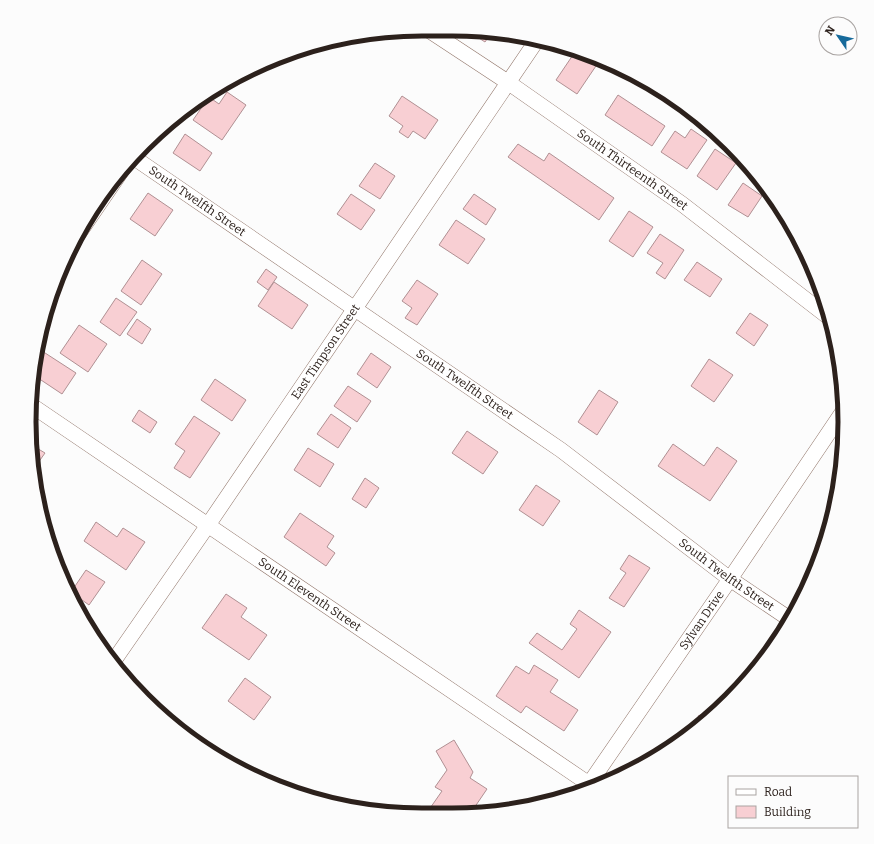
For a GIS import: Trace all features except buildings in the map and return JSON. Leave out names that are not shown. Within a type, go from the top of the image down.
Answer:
[{"type":"street","name":"South Thirteenth Street","points":[[438,36],[509,83],[702,218],[822,312]]},
{"type":"street","name":"East Timpson Street","points":[[116,657],[208,525],[534,45]]},
{"type":"street","name":"South Twelfth Street","points":[[138,160],[561,450],[730,579],[785,616]]},
{"type":"street","name":"South Eleventh Street","points":[[37,409],[208,525],[584,785]]},
{"type":"street","name":"Sylvan Drive","points":[[590,783],[838,419]]}]
